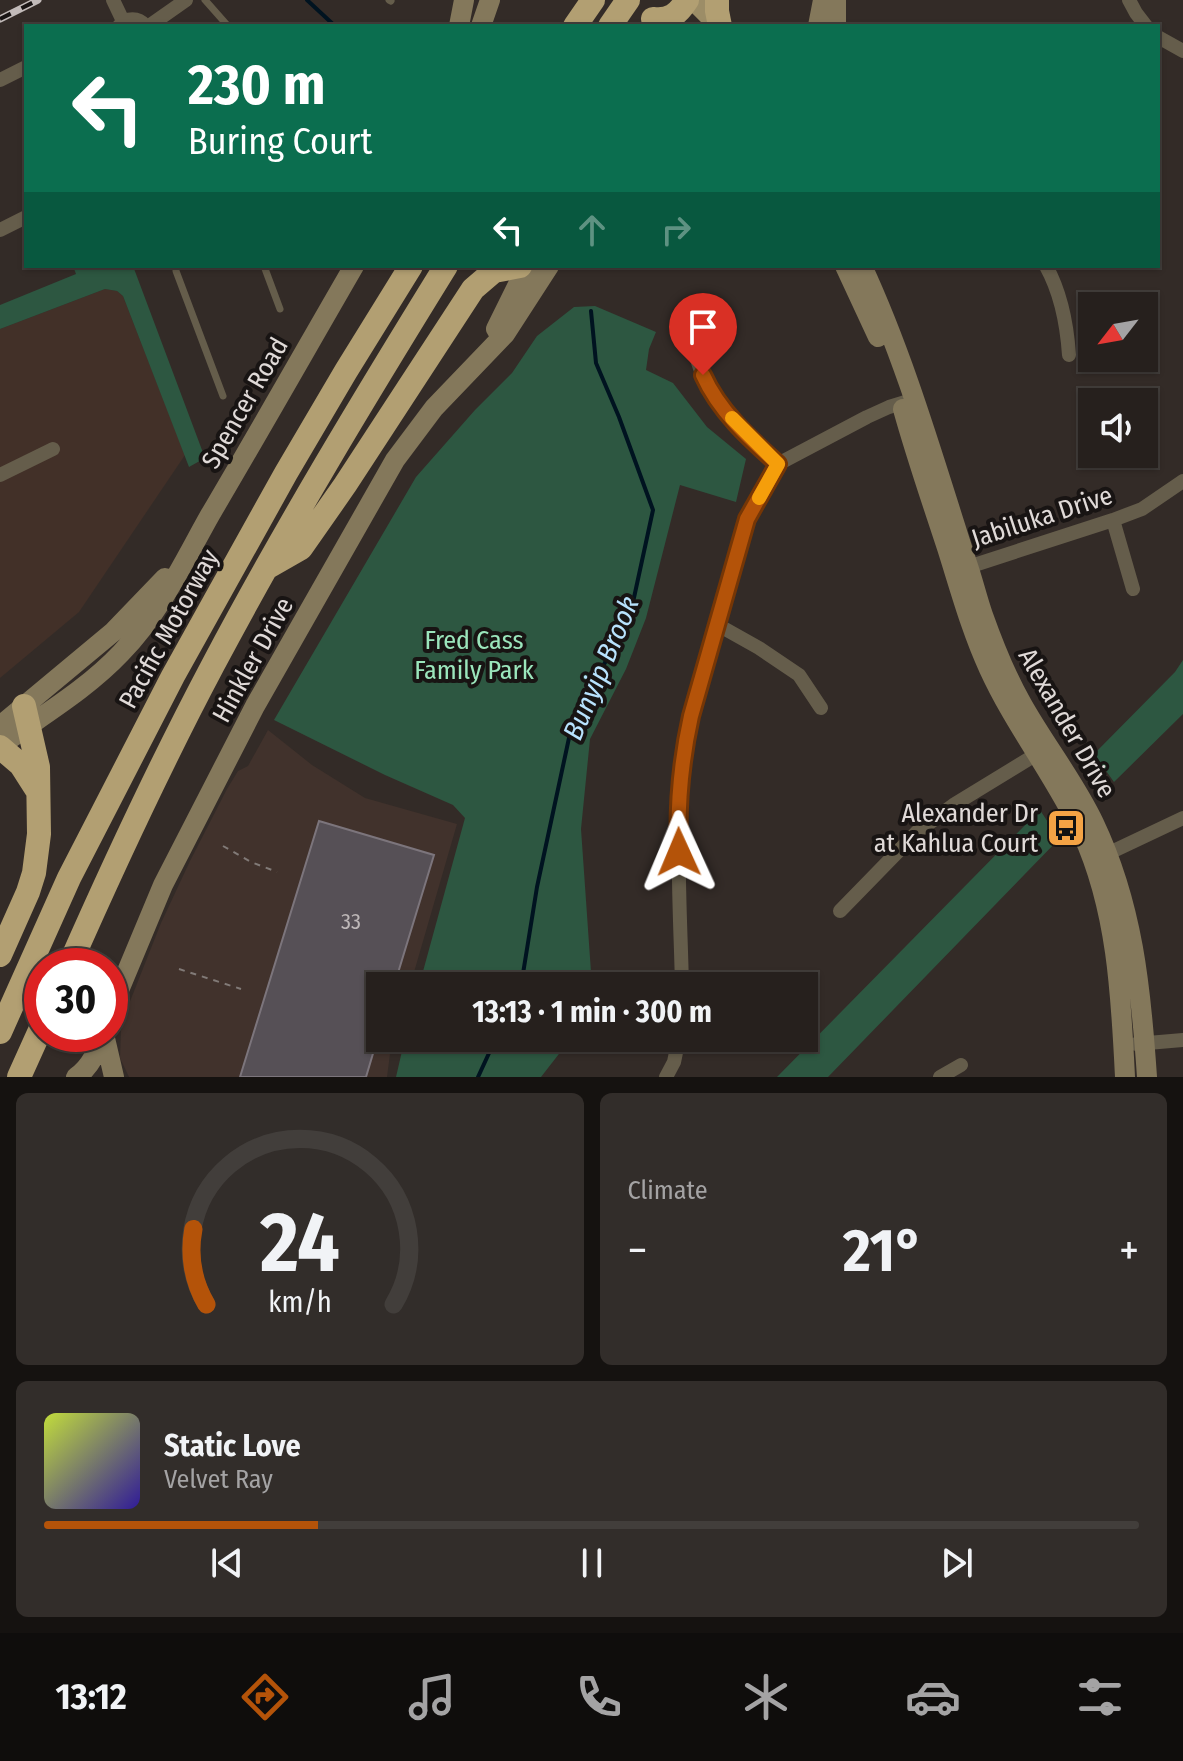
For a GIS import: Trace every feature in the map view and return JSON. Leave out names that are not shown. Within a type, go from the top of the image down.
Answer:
[{"type":"highway","points":[[576,24],[593,0]]},
{"type":"highway","points":[[611,24],[629,0]]},
{"type":"highway","points":[[657,22],[672,17],[690,0]]},
{"type":"highway","points":[[717,0],[720,24]]},
{"type":"highway","name":"Pacific Motorway","points":[[0,1032],[69,878],[173,676],[294,461],[410,268]]},
{"type":"highway","points":[[77,948],[212,667],[352,420],[445,268]]},
{"type":"highway","points":[[266,568],[301,548],[473,289],[494,271],[510,268]]},
{"type":"highway","points":[[0,955],[34,873],[39,834],[38,767],[26,716]]},
{"type":"highway","points":[[0,746],[21,765],[37,790]]},
{"type":"highway","points":[[19,1077],[30,1052]]},
{"type":"main road","points":[[629,0],[657,22]]},
{"type":"main road","points":[[690,0],[718,24]]},
{"type":"street","points":[[113,0],[124,22]]},
{"type":"street","points":[[124,0],[124,22]]},
{"type":"street","points":[[150,24],[186,0]]},
{"type":"street","points":[[459,24],[464,0]]},
{"type":"street","points":[[482,24],[488,0]]},
{"type":"street","points":[[818,24],[823,0]]},
{"type":"street","points":[[836,0],[836,24]]},
{"type":"street","points":[[1129,0],[1144,24]]},
{"type":"street","points":[[124,22],[141,21],[145,24]]},
{"type":"street","points":[[1160,38],[1183,51]]},
{"type":"street","points":[[0,80],[24,68]]},
{"type":"street","points":[[0,230],[24,218]]},
{"type":"street","name":"Spencer Road","points":[[0,726],[76,693],[123,652],[155,612],[353,268]]},
{"type":"street","name":"Hinkler Drive","points":[[481,358],[526,268]]},
{"type":"street","name":"Hinkler Drive","points":[[128,969],[163,885],[263,692],[404,446],[434,408],[505,334],[548,268]]},
{"type":"street","name":"Alexander Drive","points":[[846,268],[907,401]]},
{"type":"street","name":"Alexander Drive","points":[[863,268],[879,304],[961,569],[973,631],[1015,720],[1079,794],[1121,892],[1133,943],[1147,1077]]},
{"type":"street","points":[[1047,268],[1063,313],[1069,355]]},
{"type":"street","points":[[684,312],[703,375],[715,400],[778,464]]},
{"type":"street","points":[[682,972],[678,829],[684,749],[747,519],[778,464],[867,417],[907,401]]},
{"type":"street","points":[[0,475],[53,449]]},
{"type":"street","name":"Jabiluka Drive","points":[[961,569],[1142,509],[1183,481]]},
{"type":"street","points":[[1113,520],[1133,589]]},
{"type":"street","points":[[718,625],[799,675],[821,708]]},
{"type":"street","name":"Spencer Road","points":[[0,746],[26,716]]},
{"type":"street","points":[[840,911],[917,832],[955,804],[1043,750]]},
{"type":"street","name":"Alexander Drive","points":[[1043,750],[1082,834],[1113,932],[1125,1077]]},
{"type":"street","points":[[1107,854],[1183,818]]},
{"type":"street","points":[[1124,1046],[1183,1040]]},
{"type":"street","points":[[80,1074],[96,1052]]},
{"type":"street","points":[[108,1052],[114,1077]]},
{"type":"street","points":[[666,1077],[676,1052]]},
{"type":"street","points":[[940,1077],[961,1065]]},
{"type":"street","points":[[80,1074],[99,1070],[114,1077]]},
{"type":"lane","points":[[205,0],[226,24]]},
{"type":"lane","points":[[176,268],[223,396]]},
{"type":"lane","points":[[265,268],[280,309]]},
{"type":"path","points":[[223,846],[277,872]]},
{"type":"path","points":[[179,969],[241,989]]},
{"type":"shaded area","points":[[105,289],[117,291],[123,296],[185,455],[79,612],[0,678],[0,329]]},
{"type":"shaded area","points":[[268,730],[312,765],[365,798],[457,824],[414,972],[366,972],[366,1052],[390,1052],[387,1077],[129,1077],[120,1058],[120,1052],[128,1052],[128,1006],[161,923],[227,789],[238,771],[248,766]]},
{"type":"green space","points":[[74,268],[134,268],[205,458],[189,467],[123,296],[117,291],[105,289],[0,329],[0,305],[76,274]]},
{"type":"green space","name":"Fred Cass Family Park","points":[[595,306],[656,332],[649,349],[646,370],[673,383],[707,427],[746,459],[736,502],[680,485],[646,618],[626,669],[590,739],[581,829],[591,972],[423,972],[465,818],[453,805],[274,720],[416,477],[512,373],[537,336],[574,307]]},
{"type":"green space","points":[[1183,660],[1183,714],[1114,782],[1094,754],[1175,672]]},
{"type":"green space","points":[[1040,810],[1059,839],[828,1077],[777,1077],[802,1052],[818,1052],[818,1035]]},
{"type":"green space","points":[[402,1052],[560,1052],[541,1077],[396,1077]]},
{"type":"building","points":[[319,821],[434,855],[398,972],[366,972],[366,1052],[373,1052],[366,1077],[240,1077]]},
{"type":"waterway","name":"Bunyip Brook","points":[[307,0],[333,24]]},
{"type":"waterway","name":"Bunyip Brook","points":[[523,972],[537,887],[572,724],[630,616],[653,510],[596,363],[591,311]]},
{"type":"waterway","name":"Bunyip Brook","points":[[478,1077],[490,1052]]},
{"type":"railway","points":[[0,19],[38,0]]},
{"type":"slow traffic","points":[[732,418],[778,464],[759,498]]},
{"type":"place","name":"Alexander Dr at Kahlua Court","points":[[1066,828]]},
{"type":"route","points":[[679,852],[680,783],[691,716],[747,519],[778,464],[715,400],[703,375]]}]
